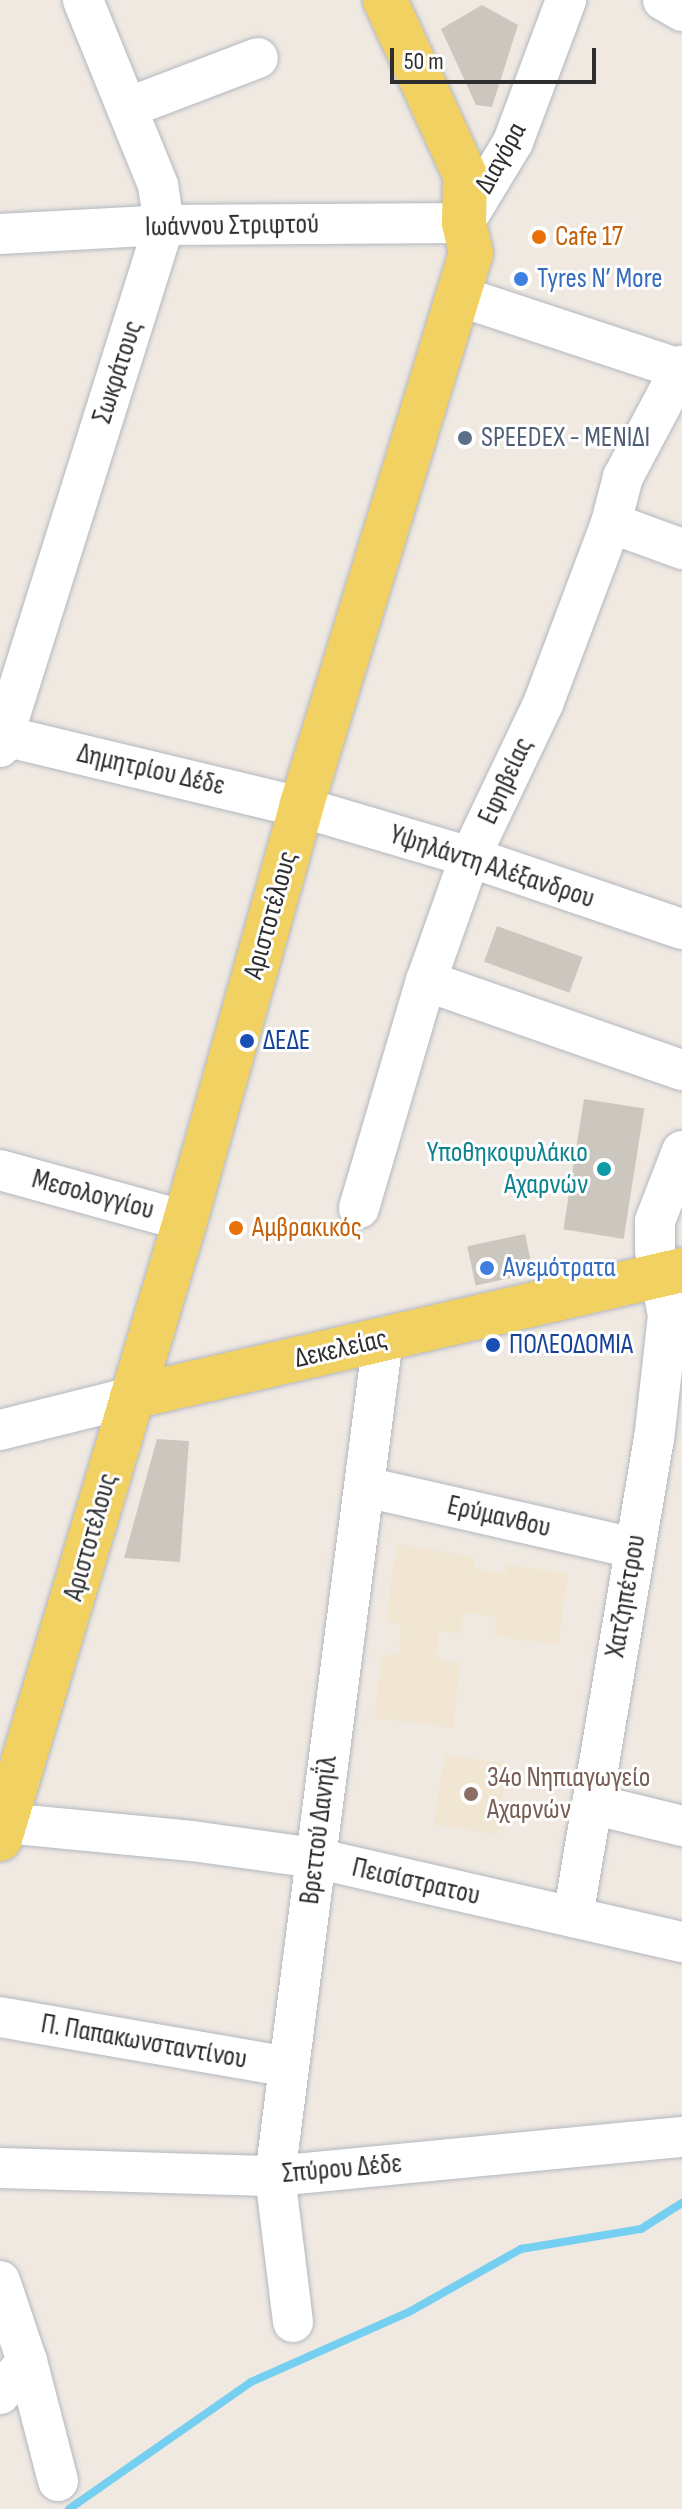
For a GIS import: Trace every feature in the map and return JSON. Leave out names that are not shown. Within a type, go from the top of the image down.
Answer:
[{"type":"main road","name":"Αριστοτέλους","points":[[2,1831],[185,1221],[301,807],[471,253],[464,223],[465,175],[385,0]]},
{"type":"main road","name":"Δεκελείας","points":[[132,1397],[671,1273]]},
{"type":"street","name":"Σωκράτους","points":[[1,739],[164,225],[158,185],[83,0]]},
{"type":"street","name":"Διαγόρα","points":[[464,223],[513,142],[566,0]]},
{"type":"street","points":[[663,0],[682,11]]},
{"type":"street","points":[[127,108],[258,58]]},
{"type":"street","name":"Ιωάννου Στριφτού","points":[[0,234],[164,225],[464,223]]},
{"type":"street","points":[[459,296],[681,367]]},
{"type":"street","name":"Εφηβείας","points":[[359,1208],[426,981],[470,857],[543,704],[611,523],[623,477],[681,367]]},
{"type":"street","points":[[611,523],[682,549]]},
{"type":"street","name":"Δημητρίου Δέδε","points":[[1,739],[301,807]]},
{"type":"street","name":"Υψηλάντη Αλέξανδρου","points":[[301,807],[470,857],[682,929]]},
{"type":"street","points":[[426,981],[682,1070]]},
{"type":"street","name":"Χατζηπέτρου","points":[[573,1917],[634,1548],[668,1444],[671,1273],[655,1250],[655,1221],[682,1151]]},
{"type":"street","name":"Μεσολογγίου","points":[[0,1170],[185,1221]]},
{"type":"street","name":"Βρεττού Δανηΐλ","points":[[293,2322],[275,2176],[383,1339]]},
{"type":"street","name":"Δεκελείας","points":[[0,1430],[132,1397]]},
{"type":"street","name":"Ερύμανθου","points":[[365,1487],[634,1548]]},
{"type":"street","points":[[592,1804],[682,1826]]},
{"type":"street","name":"Πεισίστρατου","points":[[2,1831],[192,1841],[315,1858],[682,1942]]},
{"type":"street","name":"Π. Παπακωνσταντίνου","points":[[0,2017],[288,2067]]},
{"type":"street","name":"Σπύρου Δέδε","points":[[0,2168],[275,2176],[682,2137]]},
{"type":"street","points":[[0,2281],[27,2361],[58,2481]]},
{"type":"street","points":[[0,2394],[27,2361]]},
{"type":"shaded area","points":[[397,1544],[474,1557],[475,1569],[506,1573],[507,1564],[568,1574],[558,1645],[495,1636],[496,1616],[464,1613],[460,1634],[439,1630],[436,1659],[460,1663],[453,1728],[375,1718],[381,1656],[399,1653],[401,1625],[386,1621]]},
{"type":"shaded area","name":"34o Νηπιαγωγείο Αχαρνών","points":[[445,1754],[508,1764],[497,1834],[434,1824]]},
{"type":"building","points":[[482,5],[518,25],[492,107],[476,105],[441,29]]},
{"type":"building","points":[[497,926],[583,957],[570,993],[484,962]]},
{"type":"building","name":"Υποθηκοφυλάκιο Αχαρνών","points":[[584,1099],[644,1109],[624,1239],[563,1229]]},
{"type":"building","points":[[525,1234],[533,1273],[476,1285],[467,1246]]},
{"type":"building","points":[[157,1439],[189,1441],[180,1562],[124,1558]]},
{"type":"waterway","points":[[69,2509],[251,2382],[409,2312],[521,2249],[641,2229],[682,2203]]},
{"type":"place","name":"Cafe 17","points":[[539,237]]},
{"type":"place","name":"Tyres N’ More","points":[[521,279]]},
{"type":"place","name":"SPEEDEX - ΜΕΝΙΔΙ","points":[[465,438]]},
{"type":"place","name":"ΔΕΔΕ","points":[[247,1041]]},
{"type":"place","name":"Υποθηκοφυλάκιο Αχαρνών","points":[[604,1169]]},
{"type":"place","name":"Αμβρακικός","points":[[236,1228]]},
{"type":"place","name":"Ανεμότρατα","points":[[487,1268]]},
{"type":"place","name":"ΠΟΛΕΟΔΟΜΙΑ","points":[[493,1345]]},
{"type":"place","name":"34o Νηπιαγωγείο Αχαρνών","points":[[471,1794]]}]
